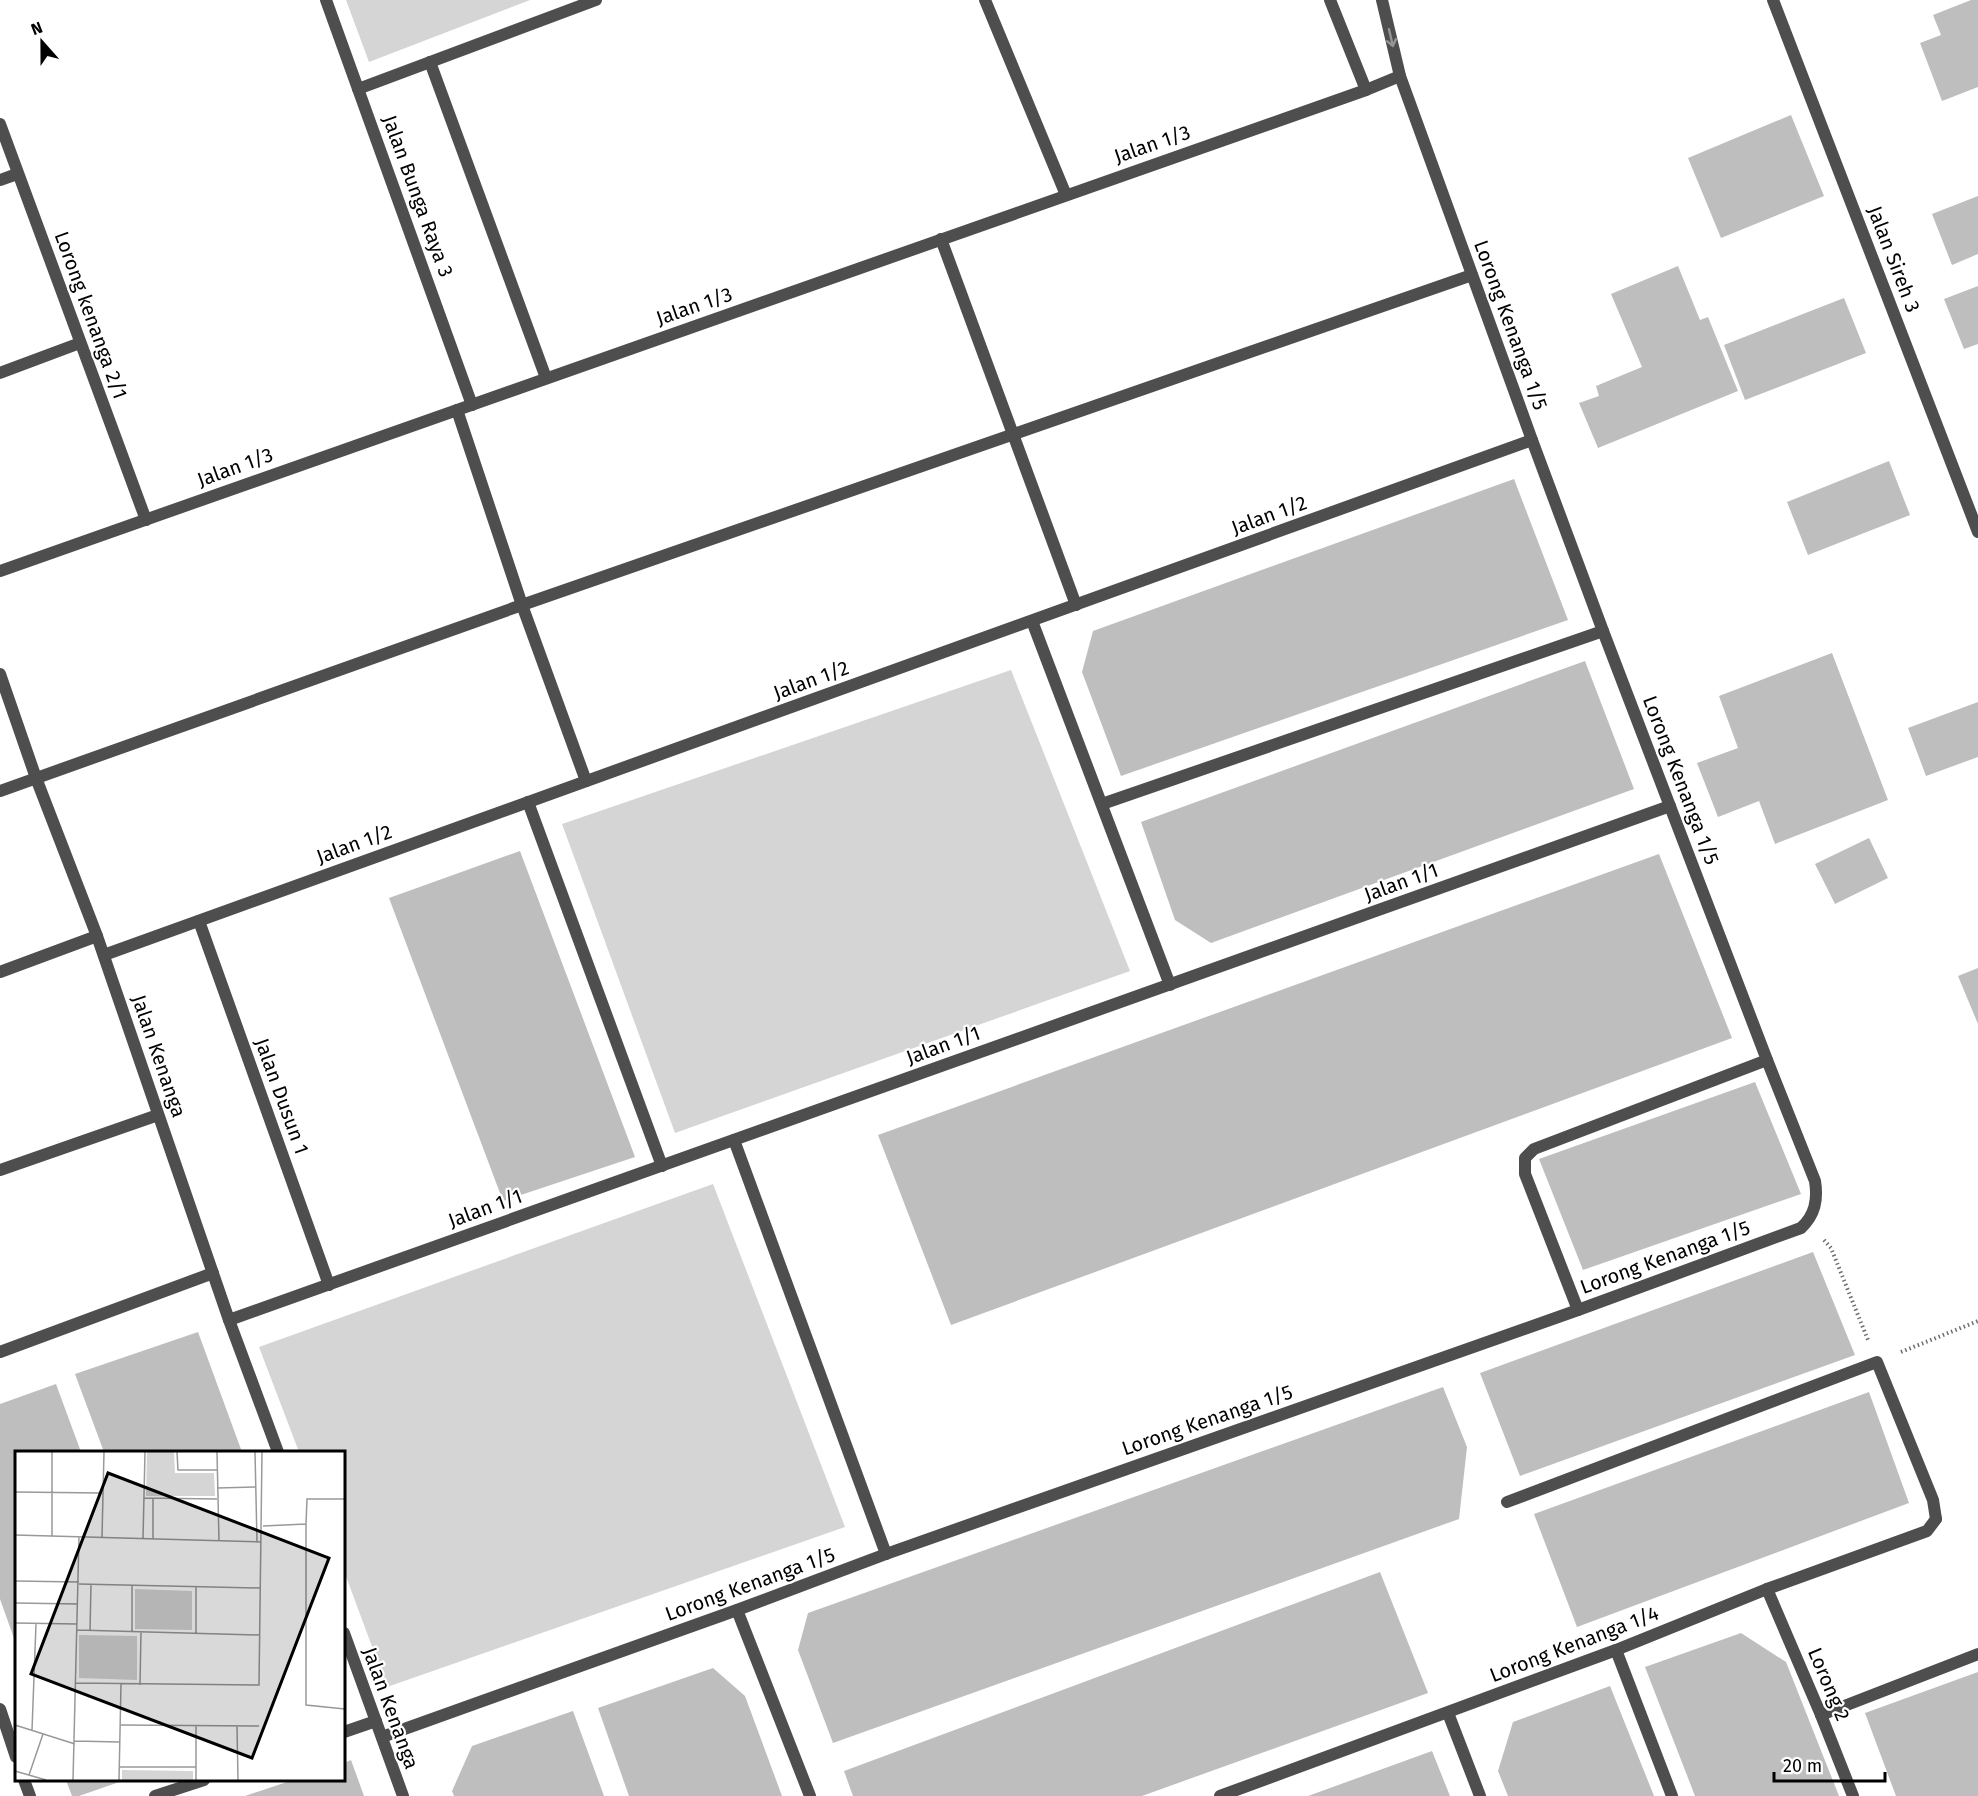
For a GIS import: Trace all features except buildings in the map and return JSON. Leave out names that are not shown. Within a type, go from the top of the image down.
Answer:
[{"type":"street","name":"Jalan Bunga Raya 3","points":[[326,0],[472,405]]},
{"type":"street","points":[[358,89],[596,0]]},
{"type":"street","points":[[985,0],[1066,195]]},
{"type":"street","points":[[1330,0],[1366,90]]},
{"type":"street","name":"Lorong Kenanga 1/5","points":[[382,1737],[886,1554],[1578,1310],[1801,1228],[1809,1221],[1817,1198],[1815,1181],[1603,631],[1532,440],[1400,76],[1382,0]]},
{"type":"street","name":"Jalan Sireh 3","points":[[1773,0],[1978,532]]},
{"type":"street","points":[[430,62],[546,378]]},
{"type":"street","name":"Jalan 1/3","points":[[0,571],[1366,90],[1400,76]]},
{"type":"street","name":"Lorong kenanga 2/1","points":[[0,124],[146,519]]},
{"type":"street","points":[[0,180],[17,174]]},
{"type":"street","points":[[941,239],[1076,605]]},
{"type":"street","points":[[0,791],[522,605],[1472,274]]},
{"type":"street","points":[[0,373],[80,343]]},
{"type":"street","points":[[457,410],[522,605],[586,782]]},
{"type":"street","name":"Jalan 1/2","points":[[104,955],[1532,440]]},
{"type":"street","points":[[1032,621],[1170,985]]},
{"type":"street","points":[[1102,804],[1603,631]]},
{"type":"street","name":"Jalan Kenanga","points":[[0,674],[36,778],[104,955],[229,1320],[278,1451]]},
{"type":"street","points":[[528,802],[662,1166]]},
{"type":"street","name":"Jalan 1/1","points":[[229,1320],[1670,806]]},
{"type":"street","name":"Jalan Dusun 1","points":[[199,921],[329,1285]]},
{"type":"street","points":[[0,972],[97,936]]},
{"type":"street","points":[[1578,1310],[1525,1174],[1525,1158],[1534,1149],[1767,1059]]},
{"type":"street","points":[[0,1170],[158,1115]]},
{"type":"street","points":[[734,1140],[886,1554]]},
{"type":"street","points":[[0,1352],[213,1274]]},
{"type":"street","points":[[1507,1502],[1877,1362]]},
{"type":"street","name":"Lorong Kenanga 1/4","points":[[1220,1796],[1448,1713],[1616,1650],[1767,1589],[1927,1531],[1936,1519],[1932,1500],[1877,1362]]},
{"type":"street","name":"Lorong 2","points":[[1767,1589],[1821,1714],[1852,1796]]},
{"type":"street","points":[[737,1610],[810,1796]]},
{"type":"street","name":"Jalan Kenanga","points":[[345,1636],[403,1796]]},
{"type":"street","points":[[1616,1650],[1672,1796]]},
{"type":"street","points":[[1821,1714],[1978,1654]]},
{"type":"street","points":[[0,1709],[15,1754]]},
{"type":"street","points":[[1448,1713],[1480,1796]]},
{"type":"street","points":[[345,1732],[376,1721]]},
{"type":"street","points":[[25,1781],[30,1796]]},
{"type":"street","points":[[155,1796],[198,1781]]},
{"type":"path","points":[[1809,1221],[1831,1248],[1877,1362],[1978,1321]]},
{"type":"shaded area","points":[[346,0],[530,0],[369,62]]},
{"type":"shaded area","points":[[1011,670],[1130,971],[675,1133],[562,824]]},
{"type":"shaded area","points":[[713,1184],[845,1527],[387,1687],[345,1574],[345,1451],[299,1451],[259,1347]]}]
